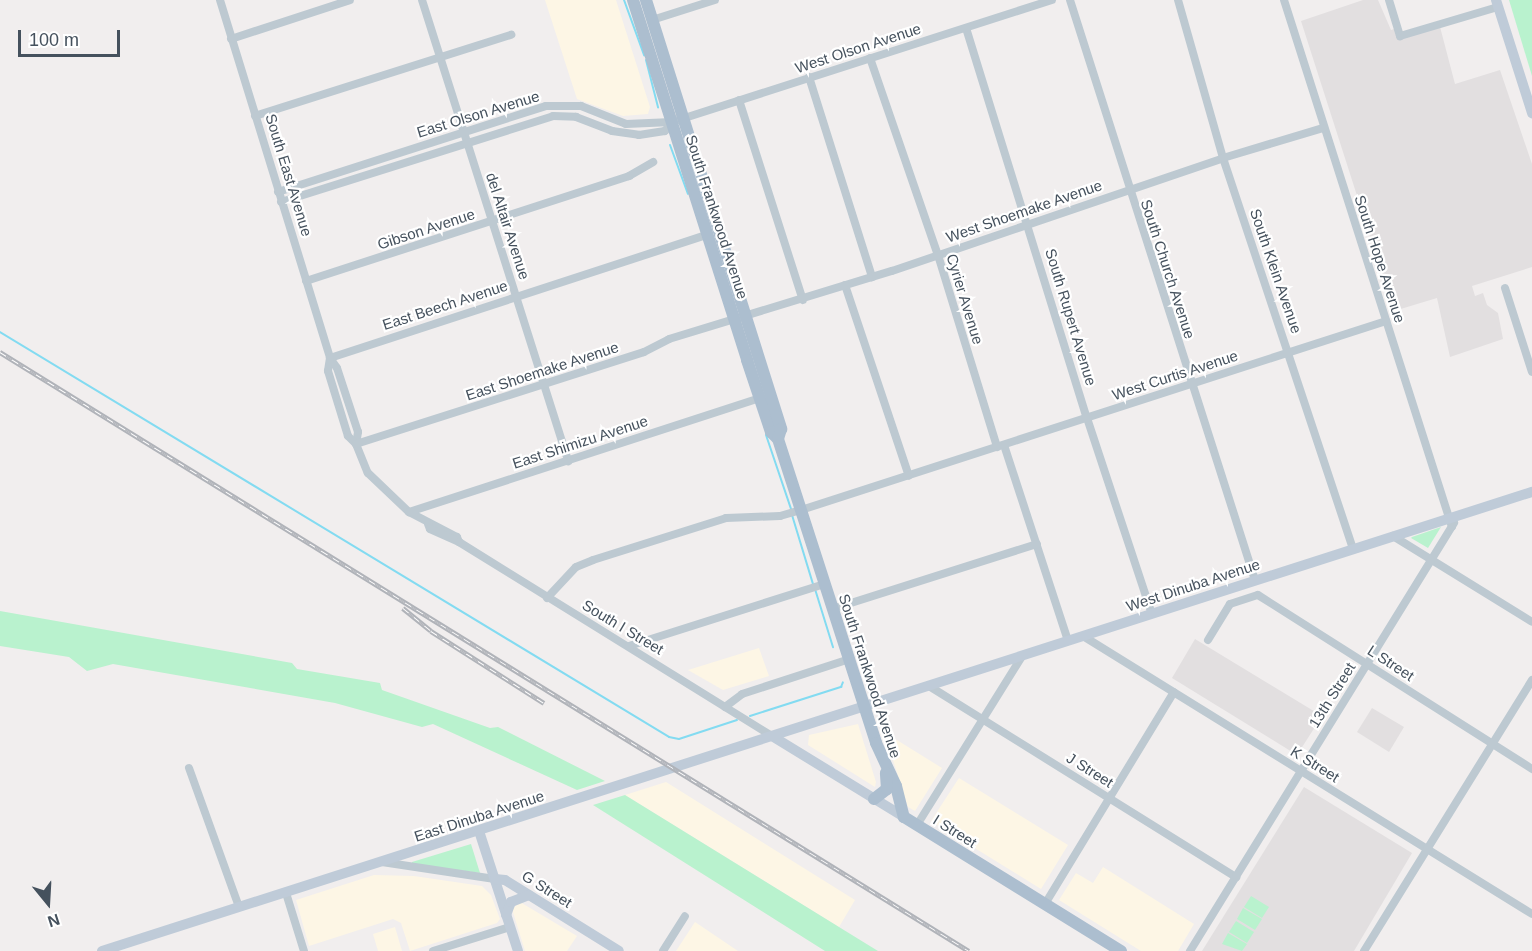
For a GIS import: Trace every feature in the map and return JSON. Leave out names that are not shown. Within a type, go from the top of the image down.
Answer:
[{"type":"main road","name":"South Frankwood Avenue","points":[[633,0],[677,120],[739,317],[771,432],[778,439],[864,707],[886,772],[896,786],[904,817]]},
{"type":"main road","name":"South Frankwood Avenue","points":[[646,0],[707,235],[781,429],[778,439]]},
{"type":"main road","points":[[874,799],[887,789],[886,772]]},
{"type":"main road","name":"I Street","points":[[904,817],[1121,951]]},
{"type":"street","name":"South East Avenue","points":[[220,0],[330,358],[337,368],[358,432],[356,444]]},
{"type":"street","points":[[231,39],[350,0]]},
{"type":"street","name":"del Altair Avenue","points":[[422,0],[568,461]]},
{"type":"street","points":[[652,20],[715,0]]},
{"type":"street","name":"West Olson Avenue","points":[[677,120],[1052,0]]},
{"type":"street","name":"South Church Avenue","points":[[1070,0],[1128,190],[1255,580]]},
{"type":"street","name":"South Klein Avenue","points":[[1178,0],[1223,158],[1290,352],[1353,549]]},
{"type":"street","name":"South Hope Avenue","points":[[1284,0],[1323,128],[1453,520]]},
{"type":"street","points":[[1389,0],[1400,36],[1497,3],[1532,112]]},
{"type":"street","name":"South Rupert Avenue","points":[[966,28],[1087,418],[1152,614]]},
{"type":"street","points":[[255,116],[511,35]]},
{"type":"street","name":"Cyrier Avenue","points":[[870,58],[1068,640]]},
{"type":"street","points":[[809,78],[872,277]]},
{"type":"street","points":[[739,100],[802,300]]},
{"type":"street","name":"East Olson Avenue","points":[[278,192],[558,104],[581,106],[626,124],[677,120]]},
{"type":"street","name":"East Olson Avenue","points":[[281,202],[553,116],[576,117],[612,131],[639,135],[665,131],[677,120]]},
{"type":"street","name":"West Shoemake Avenue","points":[[739,317],[802,300],[1223,158],[1323,128]]},
{"type":"street","name":"Gibson Avenue","points":[[306,281],[629,176],[653,162]]},
{"type":"street","name":"East Beech Avenue","points":[[330,358],[707,235]]},
{"type":"street","points":[[845,285],[909,476]]},
{"type":"street","points":[[1505,288],[1532,372]]},
{"type":"street","name":"East Shoemake Avenue","points":[[356,444],[543,384],[739,317]]},
{"type":"street","name":"West Curtis Avenue","points":[[547,598],[576,567],[593,560],[726,518],[780,516],[801,510],[1386,321]]},
{"type":"street","name":"East Shimizu Avenue","points":[[409,512],[760,398]]},
{"type":"street","name":"South I Street","points":[[356,444],[368,473],[380,488],[409,512],[428,524],[457,537],[459,543],[772,736]]},
{"type":"street","name":"West Dinuba Avenue","points":[[864,707],[1393,536],[1453,520],[1532,492]]},
{"type":"street","name":"13th Street","points":[[1190,951],[1453,520]]},
{"type":"street","points":[[1393,536],[1532,622]]},
{"type":"street","points":[[832,609],[1037,544]]},
{"type":"street","points":[[629,646],[824,584]]},
{"type":"street","name":"L Street","points":[[1208,640],[1233,602],[1257,595],[1532,768]]},
{"type":"street","name":"K Street","points":[[1083,636],[1532,914]]},
{"type":"street","points":[[917,825],[1022,656]]},
{"type":"street","points":[[725,707],[742,694],[850,660]]},
{"type":"street","points":[[1364,951],[1532,680]]},
{"type":"street","name":"J Street","points":[[929,686],[1236,877]]},
{"type":"street","points":[[1045,904],[1174,692]]},
{"type":"street","name":"East Dinuba Avenue","points":[[102,951],[864,707]]},
{"type":"street","name":"I Street","points":[[772,736],[904,817]]},
{"type":"street","points":[[189,768],[239,908]]},
{"type":"street","points":[[479,831],[518,951]]},
{"type":"street","name":"G Street","points":[[382,862],[505,880],[619,951]]},
{"type":"street","points":[[286,893],[304,951]]},
{"type":"street","points":[[508,921],[511,902],[529,895]]},
{"type":"street","points":[[663,951],[685,916]]},
{"type":"street","points":[[433,951],[508,921]]},
{"type":"shaded area","points":[[545,0],[616,0],[650,107],[648,114],[623,116],[577,99]]},
{"type":"shaded area","points":[[1363,0],[1378,0],[1391,30],[1400,27],[1402,34],[1439,23],[1455,84],[1500,70],[1532,164],[1532,267],[1472,286],[1475,296],[1483,293],[1487,305],[1498,313],[1503,339],[1450,357],[1437,298],[1394,311],[1301,21]]},
{"type":"shaded area","points":[[1195,639],[1322,716],[1297,755],[1172,678]]},
{"type":"shaded area","points":[[759,648],[769,676],[723,690],[688,670]]},
{"type":"shaded area","points":[[1372,708],[1404,727],[1389,752],[1357,732]]},
{"type":"shaded area","points":[[858,724],[876,782],[875,787],[808,745],[809,735]]},
{"type":"shaded area","points":[[884,732],[942,768],[915,811],[908,807]]},
{"type":"shaded area","points":[[959,778],[1068,845],[1041,889],[931,821]]},
{"type":"shaded area","points":[[666,782],[855,900],[839,927],[625,795]]},
{"type":"shaded area","points":[[1304,787],[1412,853],[1354,951],[1202,951]]},
{"type":"shaded area","points":[[1103,867],[1194,924],[1178,951],[1141,951],[1059,900],[1076,873],[1093,883]]},
{"type":"shaded area","points":[[374,875],[414,876],[482,886],[491,895],[500,919],[497,923],[410,951],[401,923],[393,919],[309,946],[296,900]]},
{"type":"shaded area","points":[[520,902],[577,936],[567,951],[525,951],[512,909]]},
{"type":"shaded area","points":[[695,922],[738,951],[676,951]]},
{"type":"shaded area","points":[[395,927],[402,951],[378,951],[373,934]]},
{"type":"green space","points":[[1509,0],[1532,0],[1532,76]]},
{"type":"green space","points":[[1441,527],[1428,548],[1411,538],[1412,537]]},
{"type":"green space","points":[[0,611],[292,663],[297,669],[380,683],[382,690],[490,728],[498,727],[605,781],[577,790],[433,724],[422,727],[335,703],[113,664],[87,671],[69,657],[0,646]]},
{"type":"green space","points":[[625,795],[878,951],[825,951],[593,805]]},
{"type":"green space","points":[[471,844],[480,873],[412,864],[412,862]]},
{"type":"green space","points":[[1251,896],[1269,907],[1262,918],[1244,907]]},
{"type":"green space","points":[[1243,908],[1262,919],[1255,930],[1237,919]]},
{"type":"green space","points":[[1236,921],[1254,932],[1247,943],[1229,932]]},
{"type":"green space","points":[[1228,933],[1247,944],[1242,951],[1222,944]]},
{"type":"waterway","points":[[624,0],[644,55]]},
{"type":"waterway","points":[[646,60],[658,107]]},
{"type":"waterway","points":[[670,145],[688,194]]},
{"type":"waterway","points":[[0,332],[669,737],[679,739],[737,720]]},
{"type":"waterway","points":[[766,435],[791,509]]},
{"type":"waterway","points":[[792,515],[813,584]]},
{"type":"waterway","points":[[815,589],[833,647]]},
{"type":"waterway","points":[[750,716],[841,687],[843,682]]},
{"type":"railway","points":[[0,352],[969,951]]},
{"type":"railway","points":[[403,608],[431,631],[544,703]]}]
